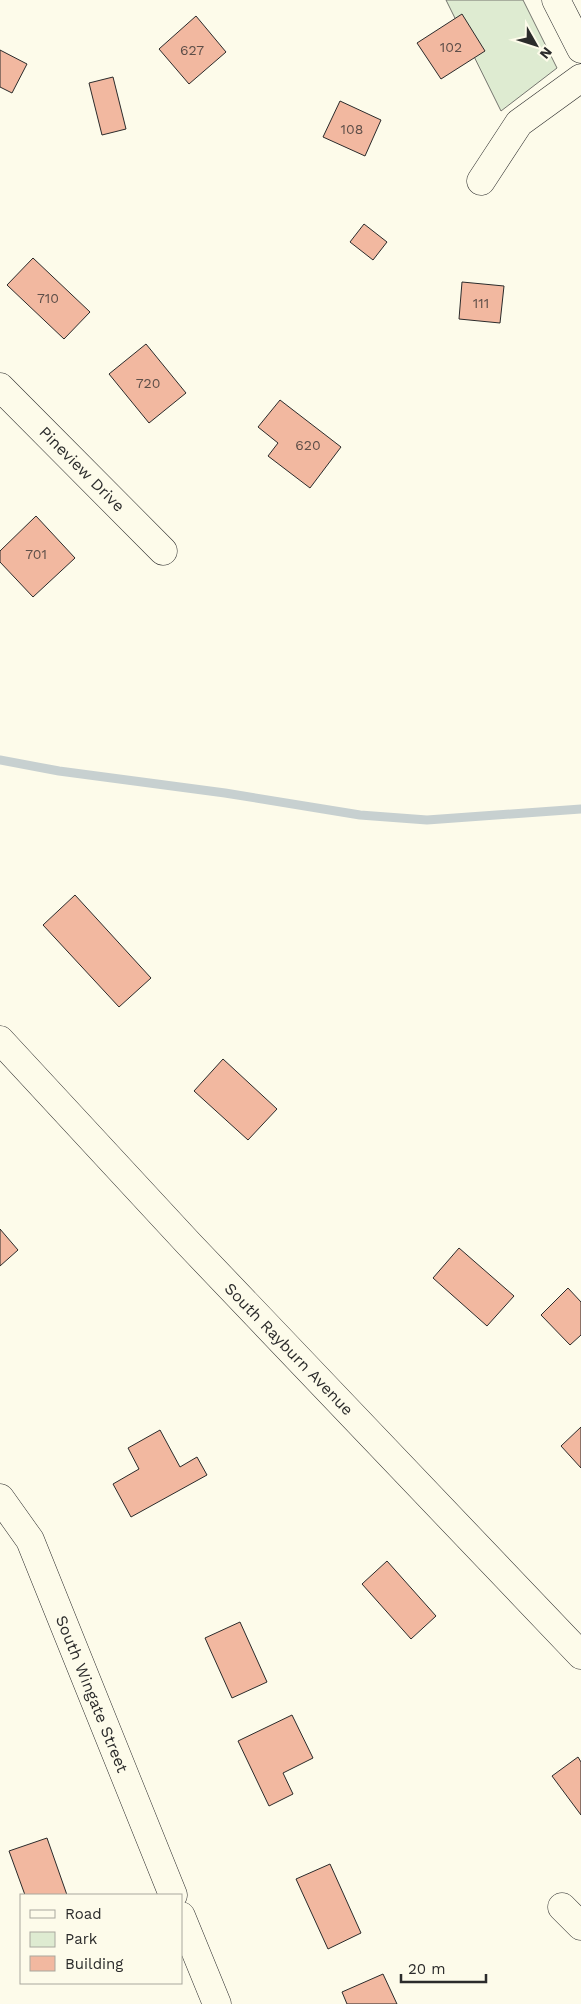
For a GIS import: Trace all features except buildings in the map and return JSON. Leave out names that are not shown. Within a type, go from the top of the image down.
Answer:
[{"type":"street","points":[[556,0],[581,49]]},
{"type":"street","points":[[481,181],[519,124],[581,78]]},
{"type":"street","name":"Pineview Drive","points":[[0,387],[163,551]]},
{"type":"street","name":"South Rayburn Avenue","points":[[0,1040],[189,1244],[581,1655]]},
{"type":"street","name":"South Wingate Street","points":[[0,1498],[30,1540],[173,1894]]},
{"type":"street","points":[[562,1907],[581,1926]]},
{"type":"street","points":[[182,1919],[216,2004]]},
{"type":"green space","points":[[446,0],[523,0],[557,68],[501,111]]},
{"type":"waterway","points":[[0,760],[59,771],[225,793],[360,815],[427,820],[581,809]]}]
